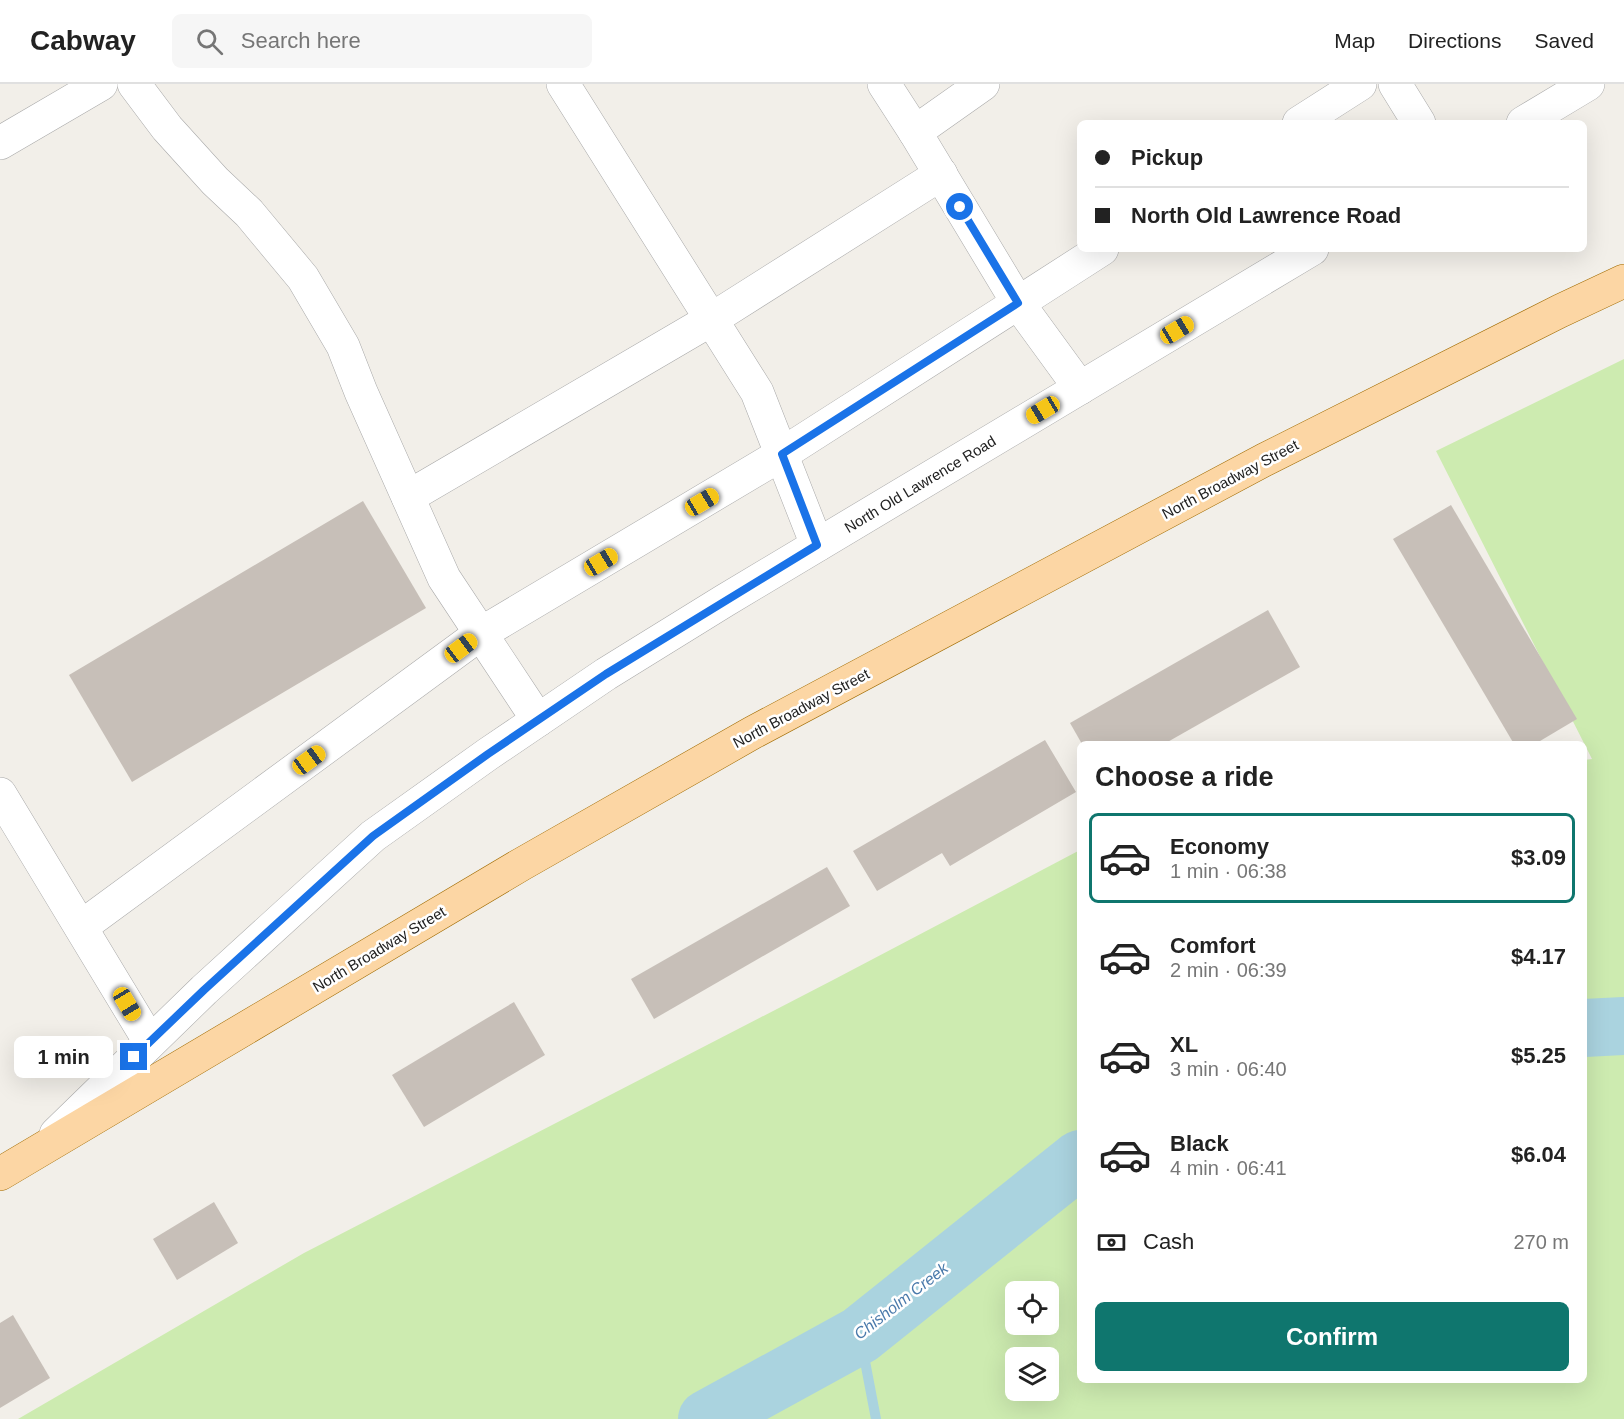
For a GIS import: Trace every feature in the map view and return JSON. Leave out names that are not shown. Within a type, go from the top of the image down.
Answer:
[{"type":"main road","name":"North Broadway Street","points":[[0,1174],[522,864],[752,733],[1264,460],[1624,281]]},
{"type":"street","points":[[0,143],[101,84]]},
{"type":"street","points":[[134,84],[167,128],[215,181],[249,213],[303,278],[343,346],[361,392],[444,578],[538,720]]},
{"type":"street","points":[[563,84],[757,392],[817,545]]},
{"type":"street","points":[[884,84],[1018,303],[1080,388]]},
{"type":"street","points":[[915,132],[983,84]]},
{"type":"street","points":[[1304,120],[1360,84]]},
{"type":"street","points":[[1395,84],[1417,120]]},
{"type":"street","points":[[1528,120],[1588,84]]},
{"type":"street","points":[[408,497],[712,319],[941,174]]},
{"type":"street","points":[[81,927],[480,634],[782,454],[1097,252]]},
{"type":"street","name":"North Old Lawrence Road","points":[[42,1148],[204,990],[373,836],[606,674],[1307,252]]},
{"type":"street","points":[[0,794],[150,1042]]},
{"type":"green space","points":[[1624,359],[1624,1419],[18,1419],[304,1253],[1077,852],[1077,1383],[1587,1383],[1587,760],[1592,759],[1587,749],[1587,741],[1583,741],[1436,451]]},
{"type":"building","points":[[363,501],[426,608],[132,782],[69,675]]},
{"type":"building","points":[[1451,505],[1577,719],[1540,741],[1512,741],[1393,539]]},
{"type":"building","points":[[1268,610],[1300,667],[1169,741],[1080,741],[1070,723]]},
{"type":"building","points":[[1045,740],[1076,792],[950,866],[942,853],[877,891],[853,851]]},
{"type":"building","points":[[827,867],[850,906],[654,1019],[631,979]]},
{"type":"building","points":[[514,1002],[545,1055],[424,1127],[392,1075]]},
{"type":"building","points":[[214,1202],[238,1243],[177,1280],[153,1239]]},
{"type":"building","points":[[13,1315],[50,1378],[0,1408],[0,1323]]},
{"type":"waterway","name":"Chisholm Creek","points":[[1587,1028],[1624,1026]]},
{"type":"waterway","name":"Chisholm Creek","points":[[707,1419],[860,1335],[1077,1161]]},
{"type":"waterway","points":[[860,1335],[876,1419]]},
{"type":"route","points":[[134,1057],[373,836],[606,674],[817,545],[782,454],[1018,303],[960,207]]}]
